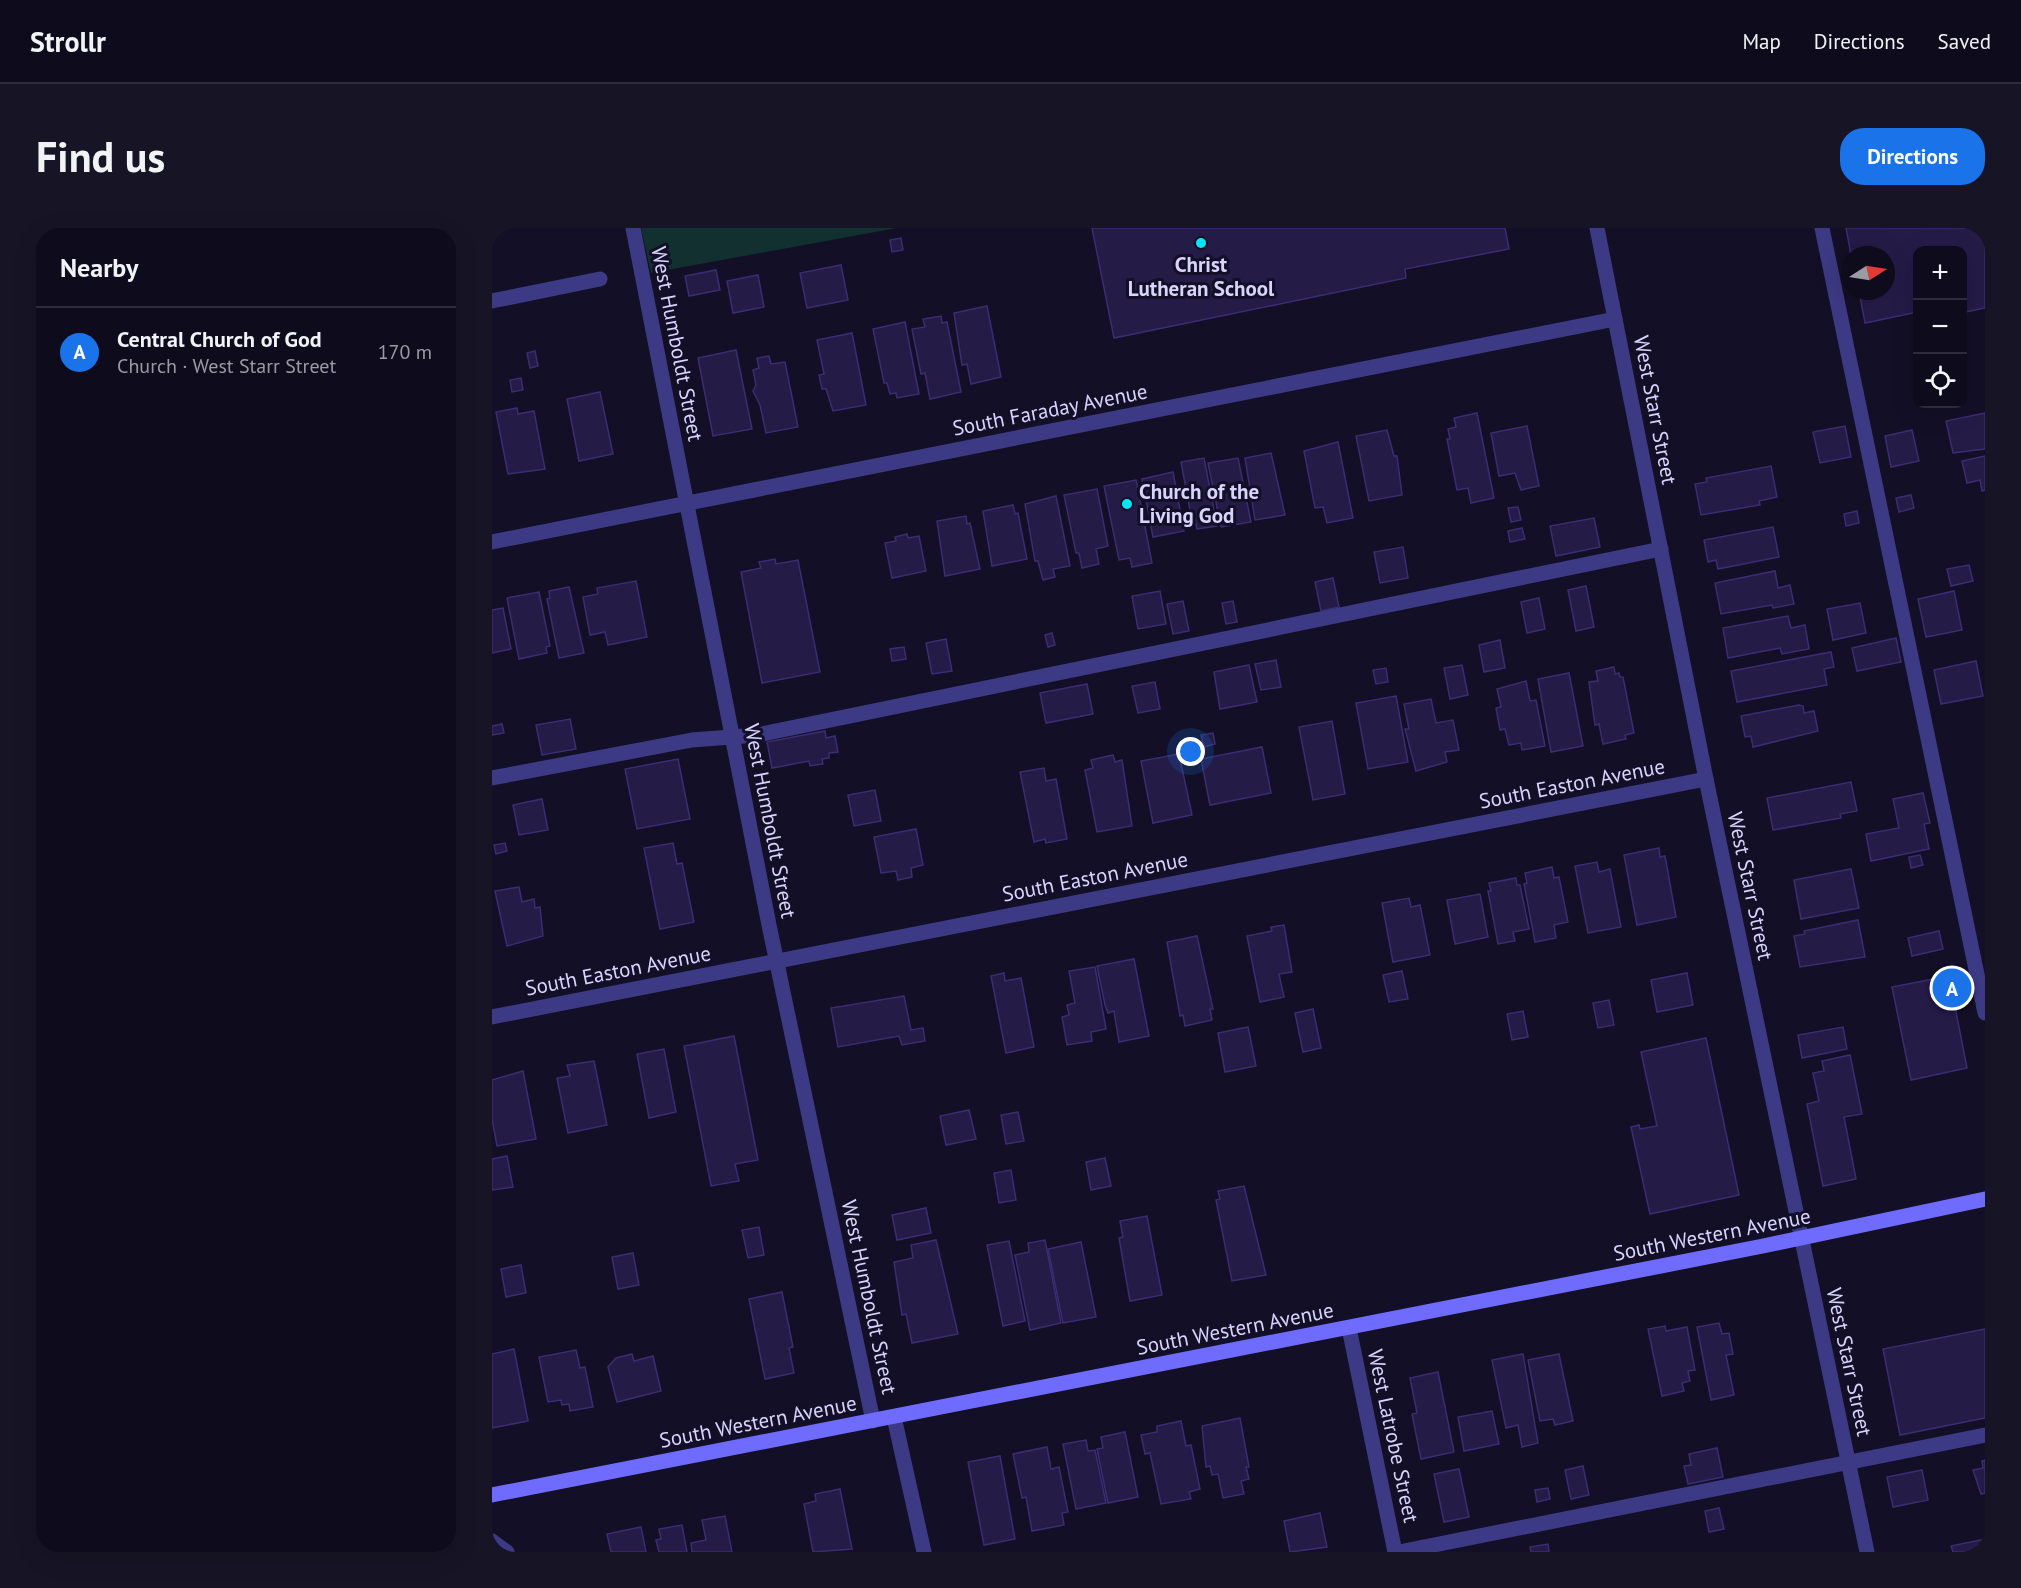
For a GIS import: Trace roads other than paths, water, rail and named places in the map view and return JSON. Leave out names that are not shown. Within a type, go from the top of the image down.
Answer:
[{"type":"main road","name":"South Western Avenue","points":[[492,1495],[1801,1239],[1985,1199]]},
{"type":"street","name":"West Humboldt Street","points":[[633,228],[732,737],[873,1421]]},
{"type":"street","name":"West Starr Street","points":[[1597,228],[1706,779],[1867,1552]]},
{"type":"street","points":[[1822,228],[1985,1013]]},
{"type":"street","points":[[492,301],[600,279]]},
{"type":"street","name":"South Faraday Avenue","points":[[492,542],[1615,319]]},
{"type":"street","points":[[492,778],[692,740],[792,728],[1661,549]]},
{"type":"street","name":"South Easton Avenue","points":[[492,1017],[1706,779]]},
{"type":"street","name":"West Latrobe Street","points":[[1349,1328],[1397,1552]]},
{"type":"street","name":"West Humboldt Street","points":[[894,1418],[924,1552]]},
{"type":"street","points":[[1397,1552],[1985,1436]]},
{"type":"street","points":[[492,1541],[507,1552]]},
{"type":"place","name":"Christ Lutheran School","points":[[1201,243]]},
{"type":"place","name":"Church of the Living God","points":[[1127,504]]},
{"type":"place","name":"Central Church of God","points":[[1952,988]]}]
